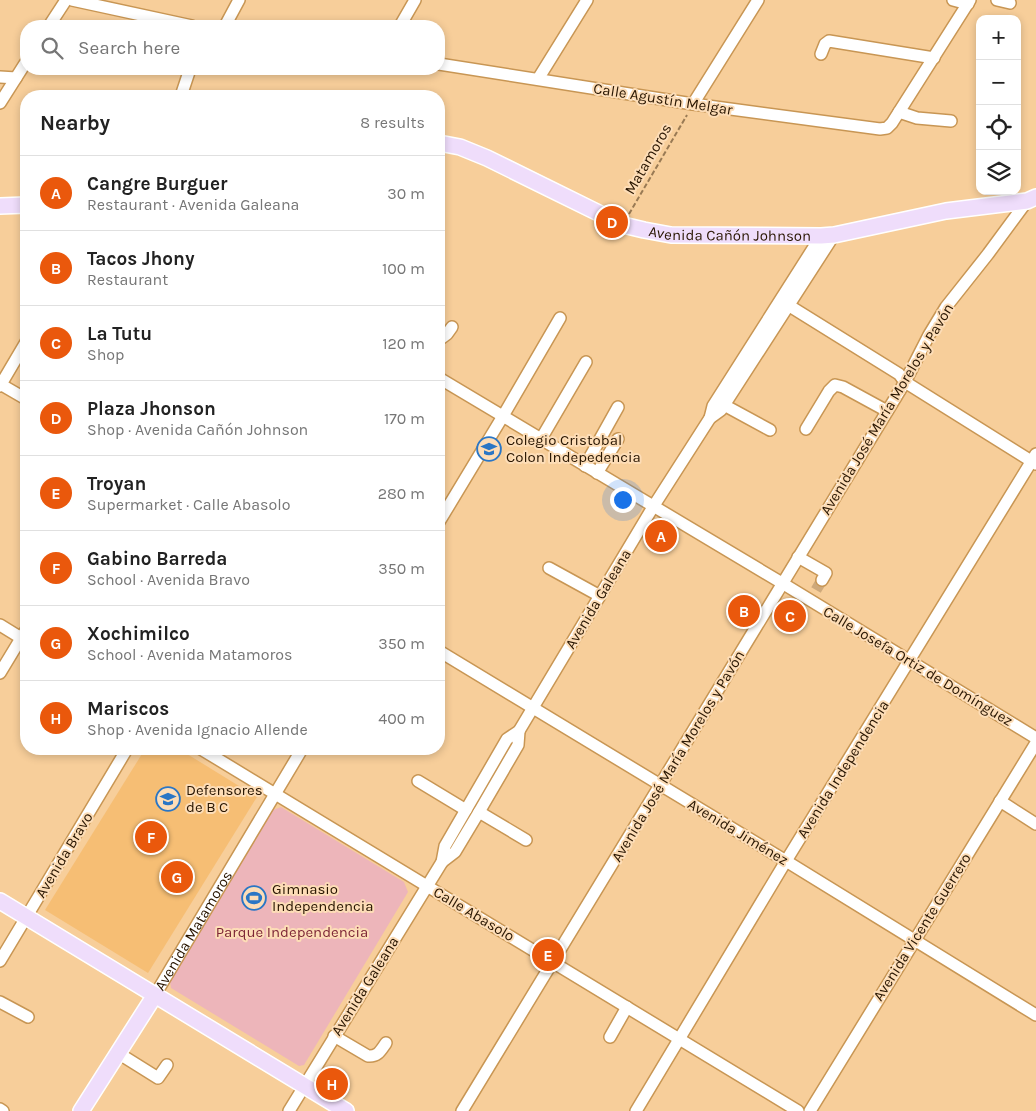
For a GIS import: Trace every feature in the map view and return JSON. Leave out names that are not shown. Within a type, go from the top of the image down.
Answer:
[{"type":"main road","name":"Avenida Cañón Johnson","points":[[445,144],[460,147],[487,158],[623,225],[671,235],[828,235],[1009,197],[1031,199]]},
{"type":"main road","points":[[0,206],[20,205]]},
{"type":"main road","points":[[0,901],[346,1111]]},
{"type":"main road","name":"Avenida Matamoros","points":[[81,1111],[155,995]]},
{"type":"street","points":[[53,20],[66,0]]},
{"type":"street","points":[[72,0],[164,20]]},
{"type":"street","points":[[228,20],[239,0]]},
{"type":"street","points":[[403,20],[415,0]]},
{"type":"street","points":[[538,79],[587,0]]},
{"type":"street","points":[[693,104],[758,0]]},
{"type":"street","points":[[951,122],[917,118],[900,112],[969,2],[953,0]]},
{"type":"street","points":[[997,0],[1010,3]]},
{"type":"street","points":[[822,54],[825,44],[829,41],[934,58]]},
{"type":"street","name":"Calle Agustín Melgar","points":[[445,65],[693,104],[880,129],[887,128],[900,112]]},
{"type":"street","points":[[0,103],[20,72]]},
{"type":"street","points":[[183,90],[188,75]]},
{"type":"street","points":[[0,77],[16,78]]},
{"type":"street","name":"Avenida José María Morelos y Pavón","points":[[462,1111],[905,382],[946,306],[1031,199]]},
{"type":"street","name":"Avenida Galeana","points":[[289,1111],[442,862],[455,852],[518,745],[520,731],[653,507],[710,418],[724,405],[788,305],[828,235]]},
{"type":"street","name":"Avenida Galeana","points":[[710,418],[713,406],[828,235]]},
{"type":"street","points":[[788,305],[899,374],[905,382],[1034,460]]},
{"type":"street","points":[[445,512],[560,318]]},
{"type":"street","points":[[445,335],[452,327]]},
{"type":"street","points":[[20,352],[0,384],[20,396]]},
{"type":"street","points":[[541,439],[586,362]]},
{"type":"street","name":"Calle Josefa Ortiz de Domínguez","points":[[445,382],[910,660],[1036,738]]},
{"type":"street","points":[[806,429],[828,390],[835,385],[843,387],[887,411]]},
{"type":"street","points":[[724,405],[770,430]]},
{"type":"street","points":[[585,466],[618,407]]},
{"type":"street","points":[[597,473],[618,439]]},
{"type":"street","name":"Avenida Independencia","points":[[636,1111],[786,861],[1034,460]]},
{"type":"street","points":[[798,557],[826,573],[810,600]]},
{"type":"street","points":[[549,568],[600,596]]},
{"type":"street","points":[[0,625],[20,634]]},
{"type":"street","points":[[0,673],[20,643]]},
{"type":"street","name":"Avenida Jiménez","points":[[445,654],[1036,1015]]},
{"type":"street","name":"Avenida Galeana","points":[[442,862],[445,846],[508,739],[520,731]]},
{"type":"street","name":"Avenida Vicente Guerrero","points":[[810,1111],[1036,743]]},
{"type":"street","name":"Avenida Bravo","points":[[0,961],[123,755]]},
{"type":"street","name":"Calle Abasolo","points":[[210,755],[798,1111]]},
{"type":"street","name":"Avenida Matamoros","points":[[155,995],[298,755]]},
{"type":"street","points":[[418,781],[466,810]]},
{"type":"street","points":[[1000,801],[1036,824]]},
{"type":"street","points":[[479,812],[526,840]]},
{"type":"street","points":[[0,1002],[28,1017]]},
{"type":"street","points":[[610,1037],[627,1007]]},
{"type":"street","points":[[334,1036],[368,1056],[378,1054],[386,1043]]},
{"type":"street","points":[[118,1053],[158,1078],[167,1065]]},
{"type":"path","name":"Matamoros","points":[[623,225],[693,104]]},
{"type":"shaded area","points":[[141,755],[189,755],[257,797],[148,973],[45,910]]},
{"type":"green space","name":"Parque Independencia","points":[[281,807],[404,882],[408,892],[304,1065],[299,1066],[171,988],[170,982],[273,810]]},
{"type":"tunnel","points":[[816,590],[822,580]]},
{"type":"place","name":"Plaza Jhonson","points":[[612,222]]},
{"type":"place","name":"Colegio Cristobal Colon Indepedencia","points":[[489,449]]},
{"type":"place","name":"Cangre Burguer","points":[[661,536]]},
{"type":"place","name":"Tacos Jhony","points":[[744,611]]},
{"type":"place","name":"La Tutu","points":[[790,616]]},
{"type":"place","name":"Defensores de B C","points":[[168,799]]},
{"type":"place","name":"Gabino Barreda","points":[[151,837]]},
{"type":"place","name":"Xochimilco","points":[[177,877]]},
{"type":"place","name":"Gimnasio Independencia","points":[[254,898]]},
{"type":"place","name":"Troyan","points":[[548,955]]},
{"type":"place","name":"Mariscos","points":[[332,1084]]}]
